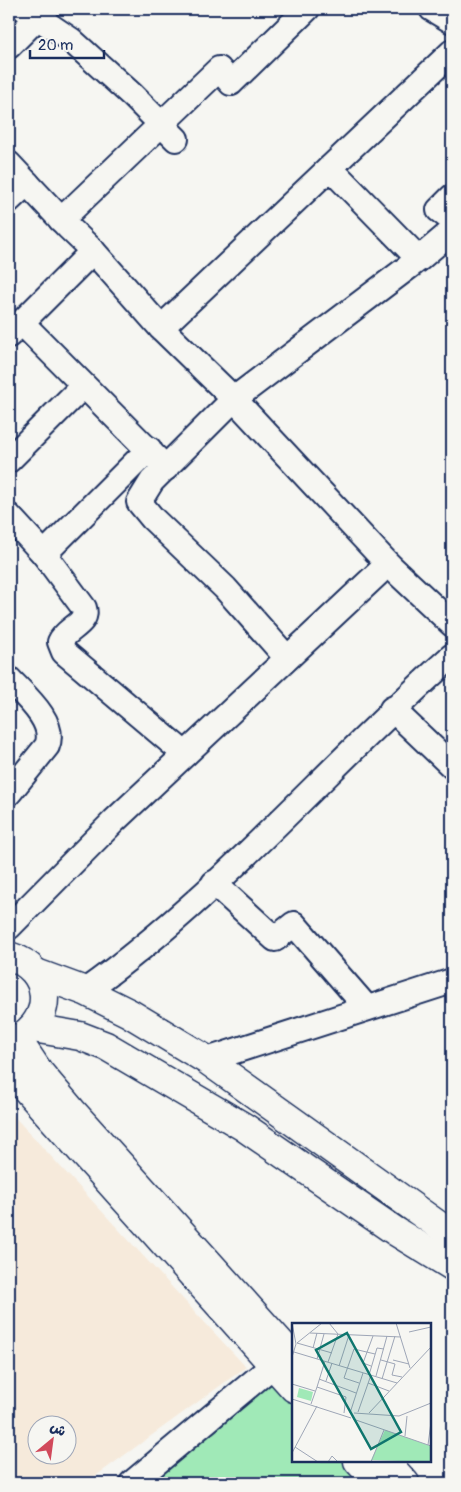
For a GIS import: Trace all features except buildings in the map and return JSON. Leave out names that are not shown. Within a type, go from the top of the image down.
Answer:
[{"type":"main road","points":[[9,956],[24,962],[36,973],[85,991],[129,1013],[207,1060],[452,1235]]},
{"type":"main road","points":[[19,1036],[41,1015],[44,1001],[42,986],[36,973]]},
{"type":"main road","points":[[19,1036],[80,1036],[106,1046],[244,1127],[395,1231],[452,1266]]},
{"type":"main road","points":[[19,1036],[39,1072],[285,1358],[292,1381]]},
{"type":"main road","points":[[9,1070],[285,1358]]},
{"type":"main road","points":[[359,1462],[378,1483]]},
{"type":"main road","points":[[386,1462],[405,1483]]},
{"type":"street","points":[[61,220],[169,132],[219,69],[231,83],[307,9]]},
{"type":"street","points":[[432,9],[452,21]]},
{"type":"street","points":[[9,46],[36,12],[71,40],[132,95],[169,132]]},
{"type":"street","points":[[161,328],[452,52]]},
{"type":"street","points":[[9,164],[93,251],[161,328],[234,399],[388,564],[451,620]]},
{"type":"street","points":[[330,168],[419,259]]},
{"type":"street","points":[[9,200],[27,183]]},
{"type":"street","points":[[452,197],[439,210],[452,220]]},
{"type":"street","points":[[287,658],[226,588],[153,518],[139,502],[144,491],[234,399],[419,259],[452,231]]},
{"type":"street","points":[[93,251],[15,329],[83,386],[166,468]]},
{"type":"street","points":[[9,460],[83,386]]},
{"type":"street","points":[[44,554],[148,449]]},
{"type":"street","points":[[9,516],[44,554],[84,608],[86,614],[84,619],[63,637],[60,642],[64,652],[185,754]]},
{"type":"street","points":[[9,927],[114,821],[388,564]]},
{"type":"street","points":[[85,991],[118,968],[214,883],[392,709],[452,656]]},
{"type":"street","points":[[9,679],[41,717],[48,728],[50,737],[42,753],[9,793]]},
{"type":"street","points":[[392,709],[452,766]]},
{"type":"street","points":[[214,883],[275,939],[294,924],[367,1008]]},
{"type":"street","points":[[207,1060],[452,981]]},
{"type":"street","points":[[132,1483],[285,1358]]},
{"type":"shaded area","points":[[9,1111],[246,1367],[86,1483],[9,1483]]},
{"type":"green space","points":[[281,1367],[292,1380],[292,1462],[368,1462],[388,1483],[119,1483]]}]
